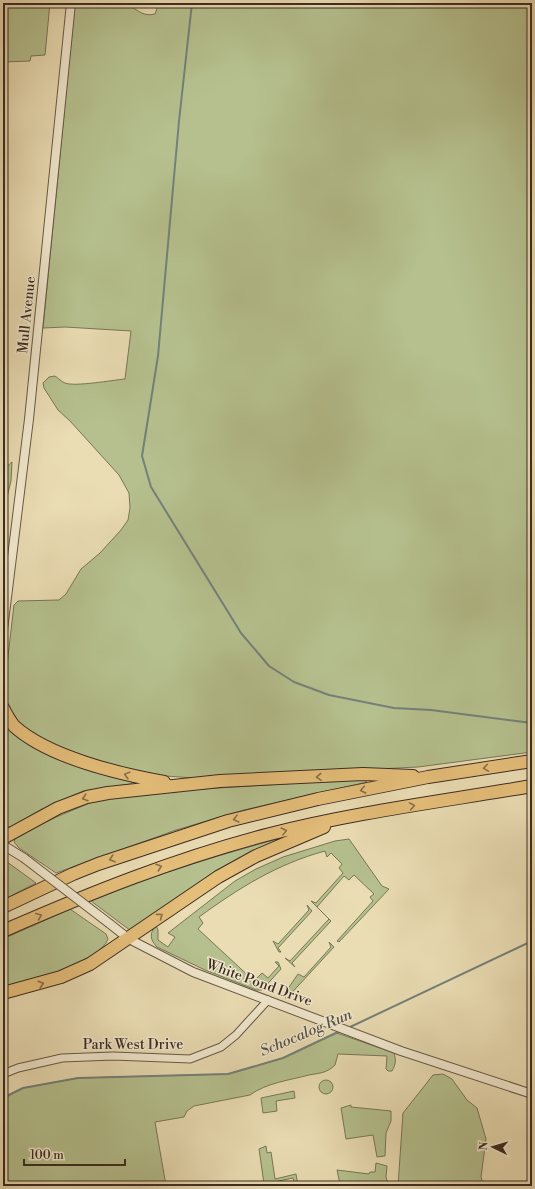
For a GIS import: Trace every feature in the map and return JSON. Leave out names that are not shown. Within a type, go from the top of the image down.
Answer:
[{"type":"highway","points":[[3,708],[14,726],[46,747],[84,762],[129,775],[179,785]]},
{"type":"highway","points":[[3,907],[92,867],[228,821],[318,799],[428,777],[532,761]]},
{"type":"highway","points":[[3,838],[58,808],[87,797],[129,790],[179,785],[363,774],[428,777]]},
{"type":"highway","points":[[3,931],[88,893],[190,856],[269,834],[344,818],[532,786]]},
{"type":"highway","points":[[3,993],[68,974],[103,956],[218,877],[242,863],[344,818]]},
{"type":"street","name":"Mull Avenue","points":[[3,630],[29,420],[71,3]]},
{"type":"street","name":"White Pond Drive","points":[[3,845],[24,858],[128,939],[188,970],[347,1029],[401,1051],[532,1094]]},
{"type":"street","name":"Park West Drive","points":[[3,1074],[18,1068],[62,1058],[113,1056],[190,1059],[221,1047],[236,1034],[268,1000]]},
{"type":"green space","points":[[118,2],[127,4],[142,13],[150,15],[155,14],[159,3],[532,3],[532,752],[418,767],[194,778],[138,774],[65,751],[13,722],[6,710],[4,690],[14,605],[18,601],[59,600],[66,594],[81,569],[100,553],[121,530],[128,520],[130,508],[129,493],[119,475],[70,421],[58,410],[44,388],[43,383],[49,377],[55,376],[70,384],[85,384],[125,379],[131,331],[65,327],[43,328],[75,3]]},
{"type":"green space","points":[[3,3],[50,3],[45,55],[31,56],[30,61],[3,62]]},
{"type":"green space","points":[[12,462],[11,481],[6,501],[3,501],[4,475],[8,466]]},
{"type":"green space","points":[[3,725],[132,781],[131,784],[83,791],[42,809],[12,826],[3,829]]},
{"type":"green space","points":[[362,779],[367,782],[244,810],[176,830],[56,873],[19,848],[14,842],[16,836],[92,802],[140,793]]},
{"type":"green space","points":[[295,834],[131,931],[91,901],[141,881],[192,864]]},
{"type":"green space","points":[[349,839],[382,886],[389,889],[339,942],[337,941],[373,901],[370,897],[374,894],[354,875],[349,880],[344,876],[317,907],[311,901],[316,903],[343,873],[339,868],[342,864],[331,853],[327,857],[325,851],[307,856],[259,878],[229,896],[199,917],[203,923],[198,929],[254,981],[262,973],[268,978],[279,966],[275,962],[278,962],[281,969],[262,990],[256,990],[205,970],[157,947],[151,936],[152,931],[156,926],[158,930],[158,940],[168,947],[175,937],[168,933],[235,881],[256,869],[283,857],[335,841]]},
{"type":"green space","points":[[3,859],[36,883],[3,900]]},
{"type":"green space","points":[[307,905],[312,911],[278,948],[281,952],[279,952],[273,941],[278,944],[309,910]]},
{"type":"green space","points":[[70,909],[106,934],[108,939],[102,947],[92,955],[62,970],[3,989],[3,939]]},
{"type":"green space","points":[[329,919],[331,921],[292,963],[295,967],[285,958],[290,961]]},
{"type":"green space","points":[[329,942],[334,947],[286,999],[285,993],[298,974],[304,977],[331,947]]},
{"type":"green space","points":[[337,1033],[394,1053],[395,1062],[392,1071],[388,1071],[386,1069],[387,1056],[338,1054],[335,1065],[326,1071],[286,1080],[263,1088],[250,1095],[194,1106],[187,1111],[184,1117],[155,1122],[166,1186],[3,1186],[3,1098],[23,1088],[78,1078],[228,1074],[283,1058]]},
{"type":"green space","points":[[443,1074],[452,1079],[467,1100],[477,1108],[486,1139],[481,1177],[484,1186],[398,1186],[403,1113],[433,1075]]},
{"type":"green space","points":[[326,1080],[331,1082],[333,1087],[331,1092],[326,1094],[321,1092],[319,1087],[321,1082]]},
{"type":"green space","points":[[294,1091],[295,1098],[276,1101],[277,1111],[263,1113],[261,1098]]},
{"type":"green space","points":[[351,1105],[351,1107],[391,1111],[391,1121],[386,1133],[385,1156],[377,1157],[373,1135],[346,1139],[341,1108]]},
{"type":"green space","points":[[266,1146],[267,1153],[271,1152],[275,1179],[296,1174],[298,1186],[295,1186],[293,1178],[264,1184],[259,1149]]},
{"type":"green space","points":[[376,1163],[387,1166],[386,1177],[389,1186],[340,1184],[337,1170],[369,1174],[370,1172],[375,1172]]},
{"type":"waterway","points":[[192,3],[179,121],[158,356],[142,456],[151,487],[241,633],[269,666],[294,682],[329,695],[394,708],[431,710],[532,723]]},
{"type":"waterway","name":"Schocalog Run","points":[[348,1028],[532,941]]},
{"type":"waterway","name":"Schocalog Run","points":[[3,1098],[23,1088],[78,1078],[228,1074],[283,1058],[340,1031]]}]
